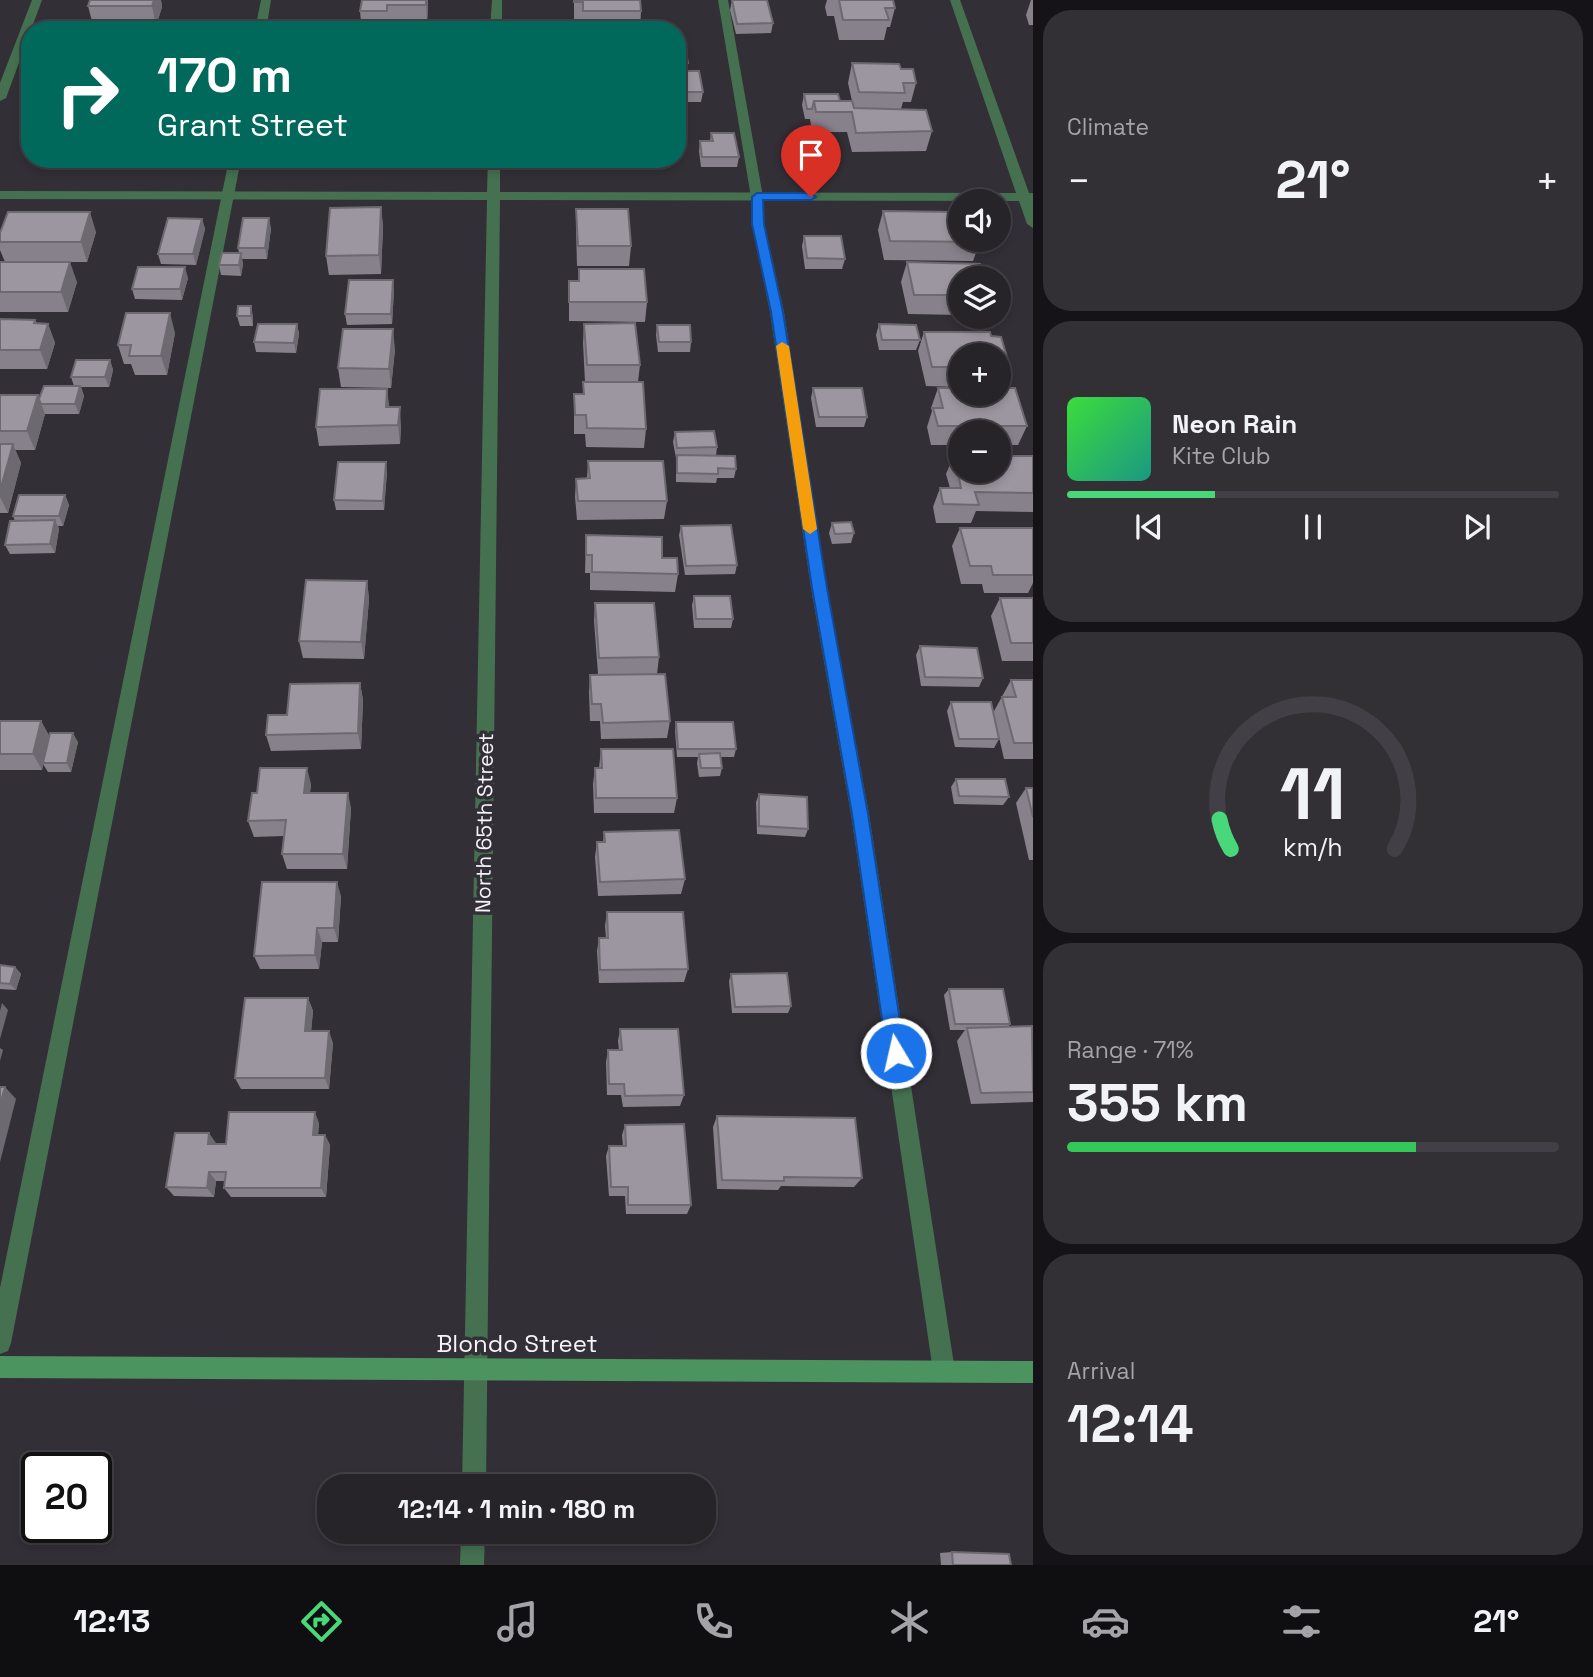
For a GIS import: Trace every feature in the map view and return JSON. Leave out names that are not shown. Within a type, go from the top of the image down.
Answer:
[{"type":"main road","name":"Blondo Street","points":[[0,1367],[1033,1372]]},
{"type":"street","points":[[29,21],[37,0]]},
{"type":"street","points":[[262,21],[266,0]]},
{"type":"street","points":[[496,21],[497,0]]},
{"type":"street","points":[[723,0],[757,197],[758,224],[777,312],[819,588],[860,814],[944,1371]]},
{"type":"street","points":[[955,0],[1028,197],[1033,224]]},
{"type":"street","points":[[0,98],[21,42]]},
{"type":"street","points":[[0,1343],[233,168]]},
{"type":"street","name":"North 65th Street","points":[[474,1474],[494,168]]},
{"type":"street","points":[[0,195],[1028,197]]},
{"type":"street","points":[[472,1565],[473,1544]]},
{"type":"building","points":[[90,0],[154,0],[152,6],[88,6]]},
{"type":"building","points":[[362,0],[426,0],[426,5],[387,5],[387,11],[360,11]]},
{"type":"building","points":[[574,0],[640,0],[641,11],[583,11],[583,2]]},
{"type":"building","points":[[732,0],[767,0],[773,23],[737,24]]},
{"type":"building","points":[[839,0],[893,0],[895,8],[885,8],[889,20],[843,20]]},
{"type":"building","points":[[852,63],[899,64],[901,69],[913,69],[916,83],[903,83],[905,93],[859,92]]},
{"type":"building","points":[[686,71],[699,71],[703,92],[686,92]]},
{"type":"building","points":[[804,94],[838,94],[840,101],[814,101],[812,109],[807,109]]},
{"type":"building","points":[[814,101],[852,101],[854,108],[926,110],[932,131],[856,133],[852,112],[816,112]]},
{"type":"building","points":[[711,133],[734,133],[739,157],[702,157],[700,141],[713,141]]},
{"type":"building","points":[[381,207],[379,255],[326,256],[330,208]]},
{"type":"building","points":[[576,209],[628,209],[631,246],[578,246]]},
{"type":"building","points":[[883,211],[948,212],[948,242],[890,241]]},
{"type":"building","points":[[8,212],[90,212],[81,242],[0,242],[0,233]]},
{"type":"building","points":[[168,218],[202,219],[193,254],[158,254]]},
{"type":"building","points":[[243,218],[269,218],[265,248],[238,248]]},
{"type":"building","points":[[804,236],[841,236],[845,259],[807,258]]},
{"type":"building","points":[[222,253],[241,253],[239,265],[219,265]]},
{"type":"building","points":[[0,262],[70,262],[61,292],[0,292]]},
{"type":"building","points":[[907,262],[980,264],[948,266],[948,295],[914,295]]},
{"type":"building","points":[[138,267],[185,267],[180,289],[132,289]]},
{"type":"building","points":[[579,269],[644,269],[647,302],[569,302],[569,281],[579,281]]},
{"type":"building","points":[[349,280],[393,280],[391,314],[345,314]]},
{"type":"building","points":[[238,306],[251,306],[251,316],[237,316]]},
{"type":"building","points":[[126,313],[170,313],[161,356],[129,356],[131,345],[118,345]]},
{"type":"building","points":[[0,319],[35,320],[34,323],[48,324],[40,350],[0,350]]},
{"type":"building","points":[[635,323],[640,365],[587,365],[584,324]]},
{"type":"building","points":[[258,324],[297,324],[294,343],[254,342]]},
{"type":"building","points":[[879,324],[916,325],[920,340],[882,340]]},
{"type":"building","points":[[657,325],[690,325],[691,342],[659,342]]},
{"type":"building","points":[[343,329],[393,329],[389,369],[338,368]]},
{"type":"building","points":[[924,332],[990,332],[991,336],[1001,337],[1003,343],[948,343],[948,367],[932,367]]},
{"type":"building","points":[[76,360],[110,360],[105,377],[71,377]]},
{"type":"building","points":[[583,382],[643,382],[646,429],[587,428],[586,415],[575,415],[574,394],[584,394]]},
{"type":"building","points":[[44,386],[80,386],[75,404],[41,404],[39,399]]},
{"type":"building","points":[[813,388],[862,388],[867,417],[819,417]]},
{"type":"building","points":[[938,388],[948,388],[948,406],[1011,406],[1011,388],[1015,388],[1027,426],[1011,426],[1011,420],[948,420],[948,426],[938,426],[933,408],[943,408]]},
{"type":"building","points":[[320,389],[387,389],[386,407],[400,407],[398,425],[316,427]]},
{"type":"building","points":[[0,395],[38,395],[27,431],[0,431]]},
{"type":"building","points":[[714,431],[717,447],[677,448],[675,432]]},
{"type":"building","points":[[0,444],[13,444],[0,491]]},
{"type":"building","points":[[677,455],[735,456],[736,469],[718,468],[718,474],[677,473]]},
{"type":"building","points":[[1011,456],[1033,456],[1033,493],[975,492],[979,505],[943,504],[940,488],[961,488],[960,483],[1011,483]]},
{"type":"building","points":[[588,461],[663,461],[667,501],[578,501],[576,479],[590,478]]},
{"type":"building","points":[[338,462],[386,462],[383,501],[334,500]]},
{"type":"building","points":[[19,495],[65,495],[59,516],[13,516]]},
{"type":"building","points":[[55,520],[50,544],[5,545],[10,521]]},
{"type":"building","points":[[851,522],[854,533],[835,534],[832,523]]},
{"type":"building","points":[[731,525],[737,565],[686,566],[681,526]]},
{"type":"building","points":[[960,528],[1033,528],[1033,575],[993,575],[991,566],[970,566]]},
{"type":"building","points":[[586,535],[662,537],[662,558],[677,558],[678,574],[592,572],[592,555],[586,555]]},
{"type":"building","points":[[306,580],[367,581],[361,642],[299,641]]},
{"type":"building","points":[[694,596],[730,596],[733,619],[696,619]]},
{"type":"building","points":[[1000,598],[1033,598],[1033,643],[1011,643]]},
{"type":"building","points":[[595,603],[654,603],[659,657],[599,658]]},
{"type":"building","points":[[920,646],[977,648],[983,678],[925,677]]},
{"type":"building","points":[[665,674],[670,721],[603,723],[601,704],[592,704],[590,675]]},
{"type":"building","points":[[1011,680],[1033,680],[1033,743],[1014,743],[1002,697],[1016,697]]},
{"type":"building","points":[[360,683],[358,733],[266,735],[268,715],[287,715],[290,684]]},
{"type":"building","points":[[951,702],[991,702],[999,739],[959,739]]},
{"type":"building","points":[[0,721],[41,721],[33,754],[0,754]]},
{"type":"building","points":[[676,722],[733,722],[736,749],[678,749]]},
{"type":"building","points":[[50,733],[73,733],[67,763],[43,763]]},
{"type":"building","points":[[601,749],[673,749],[677,798],[596,798],[595,768],[602,768]]},
{"type":"building","points":[[720,753],[722,768],[701,768],[699,754]]},
{"type":"building","points":[[260,768],[307,768],[304,793],[348,793],[343,854],[282,854],[286,820],[248,821],[252,793],[257,793]]},
{"type":"building","points":[[956,779],[1005,779],[1009,797],[959,796]]},
{"type":"building","points":[[1026,788],[1033,788],[1033,817]]},
{"type":"building","points":[[759,794],[807,797],[808,829],[759,826]]},
{"type":"building","points":[[679,830],[685,879],[600,882],[597,842],[605,842],[604,832]]},
{"type":"building","points":[[262,882],[337,882],[334,928],[317,928],[315,955],[254,956]]},
{"type":"building","points":[[607,912],[683,912],[688,969],[600,970],[599,938],[608,938]]},
{"type":"building","points":[[0,965],[15,967],[10,984],[0,983]]},
{"type":"building","points":[[787,973],[791,1006],[735,1007],[731,974]]},
{"type":"building","points":[[949,989],[1003,989],[1010,1024],[955,1024]]},
{"type":"building","points":[[245,998],[308,998],[305,1031],[329,1031],[325,1078],[235,1078]]},
{"type":"building","points":[[1032,1026],[1033,1092],[981,1093],[967,1028]]},
{"type":"building","points":[[620,1029],[678,1029],[684,1095],[625,1096],[624,1084],[609,1084],[608,1050],[622,1050]]},
{"type":"building","points":[[0,1087],[5,1087],[0,1105]]},
{"type":"building","points":[[229,1112],[315,1112],[313,1135],[325,1135],[321,1188],[224,1188],[226,1172],[209,1172],[207,1188],[166,1187],[175,1133],[209,1133],[208,1144],[226,1144]]},
{"type":"building","points":[[717,1116],[855,1118],[862,1178],[784,1177],[784,1181],[722,1180]]},
{"type":"building","points":[[684,1124],[691,1205],[628,1205],[628,1187],[611,1187],[609,1146],[626,1146],[625,1125]]},
{"type":"building","points":[[952,1552],[1009,1554],[1011,1565],[953,1565]]},
{"type":"slow traffic","points":[[782,346],[810,529]]},
{"type":"route","points":[[811,197],[757,197],[758,224],[777,312],[819,588],[860,814],[896,1053]]}]
